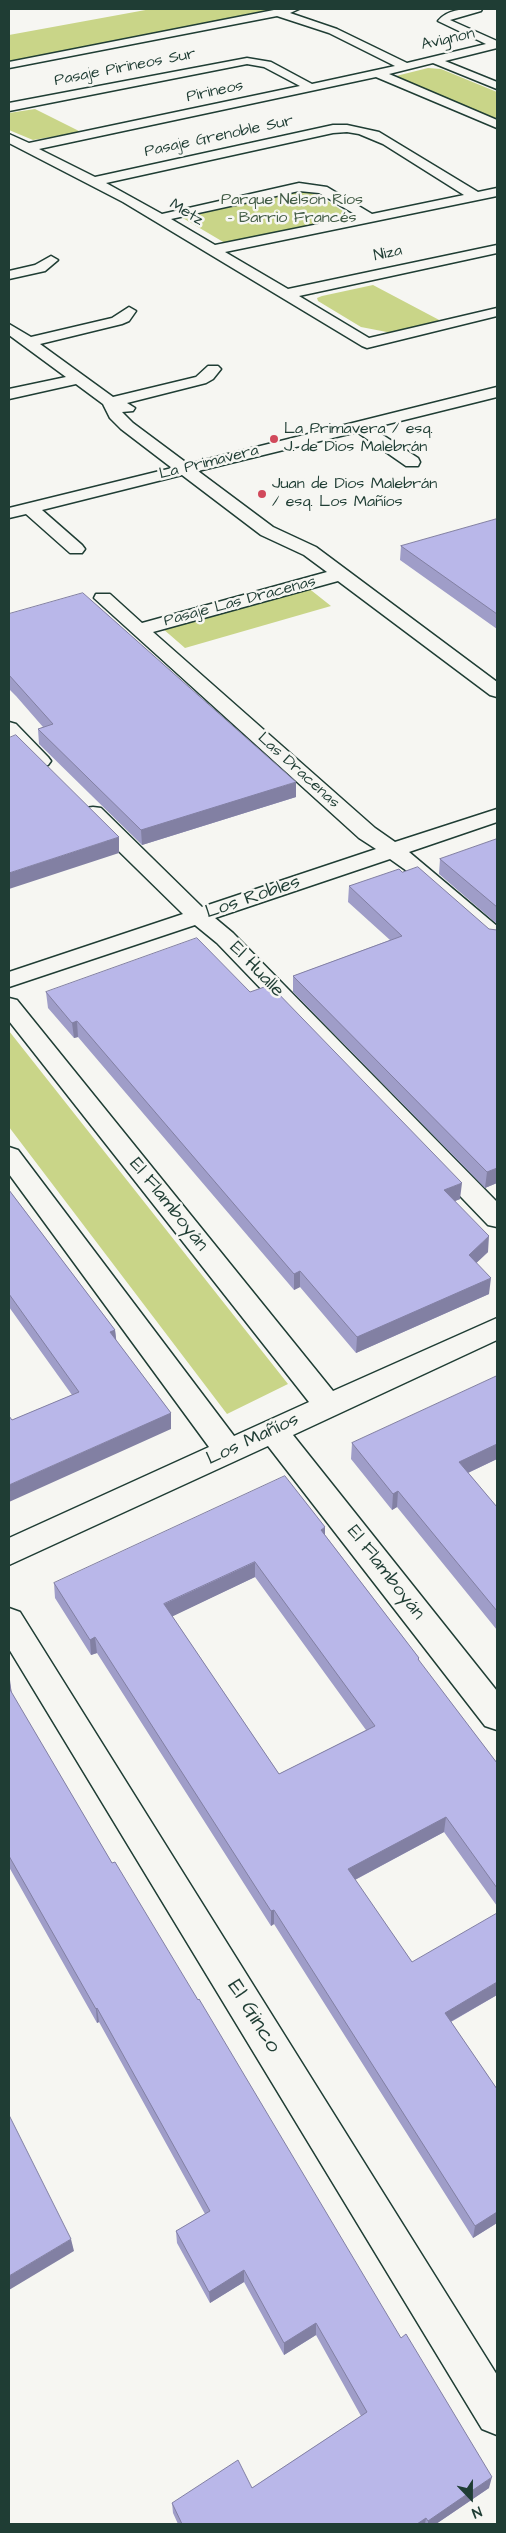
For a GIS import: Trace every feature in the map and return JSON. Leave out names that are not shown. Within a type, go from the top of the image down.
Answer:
[{"type":"street","points":[[9,65],[296,9],[322,22],[333,31]]},
{"type":"street","points":[[477,9],[443,19],[445,23],[496,45]]},
{"type":"street","points":[[277,12],[333,31],[407,66]]},
{"type":"street","name":"Avignon","points":[[407,66],[496,45]]},
{"type":"street","points":[[434,60],[497,86]]},
{"type":"street","name":"Pasaje Pirineos Sur","points":[[9,108],[247,61],[267,64],[310,88]]},
{"type":"street","name":"Pirineos","points":[[30,147],[407,66]]},
{"type":"street","points":[[377,73],[497,124]]},
{"type":"street","name":"Pasaje Grenoble Sur","points":[[96,181],[333,129],[350,128],[366,131],[396,146],[476,196]]},
{"type":"street","name":"Metz","points":[[9,138],[96,181],[367,343],[497,312]]},
{"type":"street","points":[[160,218],[313,182],[370,218]]},
{"type":"street","points":[[213,250],[497,192]]},
{"type":"street","name":"Niza","points":[[286,294],[497,249]]},
{"type":"street","points":[[9,275],[40,268],[51,260]]},
{"type":"street","points":[[28,342],[117,322],[124,318],[129,311]]},
{"type":"street","points":[[9,328],[110,402],[139,414]]},
{"type":"street","points":[[110,402],[201,380],[208,376],[213,369]]},
{"type":"street","points":[[9,394],[78,379]]},
{"type":"street","name":"La Primavera","points":[[9,513],[358,426],[493,397]]},
{"type":"street","points":[[110,402],[121,421],[267,531],[310,551],[497,691]]},
{"type":"street","points":[[358,426],[412,462]]},
{"type":"street","points":[[190,452],[225,477]]},
{"type":"street","points":[[29,508],[76,550]]},
{"type":"street","points":[[283,519],[305,539],[310,551]]},
{"type":"street","name":"Pasaje Las Dracenas","points":[[139,630],[341,574]]},
{"type":"street","name":"Las Dracenas","points":[[103,598],[368,833],[415,866],[497,938]]},
{"type":"street","points":[[9,728],[58,778]]},
{"type":"street","name":"El Hualle","points":[[79,799],[224,938],[497,1218]]},
{"type":"street","name":"Los Robles","points":[[9,980],[497,815]]},
{"type":"street","name":"El Flamboyán","points":[[9,1005],[328,1405]]},
{"type":"street","points":[[9,1156],[229,1451]]},
{"type":"street","name":"Los Mañíos","points":[[9,1552],[497,1328]]},
{"type":"street","name":"El Flamboyán","points":[[273,1431],[497,1716]]},
{"type":"street","name":"El Ginco","points":[[9,1621],[497,2414]]},
{"type":"green space","points":[[151,9],[279,9],[9,63],[9,35]]},
{"type":"green space","points":[[428,68],[441,69],[497,92],[497,119],[440,98],[396,76]]},
{"type":"green space","points":[[35,109],[81,132],[33,140],[9,130],[9,113]]},
{"type":"green space","name":"Parque Nelson Ríos - Barrio Francés","points":[[305,191],[320,196],[355,219],[225,243],[181,217],[287,192]]},
{"type":"green space","points":[[373,285],[443,322],[397,334],[361,327],[318,301],[317,298]]},
{"type":"green space","points":[[307,587],[331,606],[185,648],[162,628]]},
{"type":"green space","points":[[9,1031],[288,1384],[227,1414],[9,1127]]},
{"type":"building","points":[[497,519],[497,614],[401,546]]},
{"type":"building","points":[[83,593],[296,782],[141,830],[38,729],[53,724],[9,675],[9,614]]},
{"type":"building","points":[[16,735],[119,837],[9,873],[9,738]]},
{"type":"building","points":[[497,839],[497,907],[440,859]]},
{"type":"building","points":[[418,867],[489,929],[497,930],[497,1168],[487,1172],[293,976],[402,936],[349,886],[399,869],[402,872]]},
{"type":"building","points":[[197,938],[250,992],[270,985],[462,1183],[444,1190],[489,1236],[469,1255],[491,1278],[357,1337],[300,1271],[294,1274],[77,1021],[72,1023],[46,992]]},
{"type":"building","points":[[9,1190],[115,1330],[110,1332],[171,1413],[9,1485],[9,1416],[12,1420],[79,1392],[9,1294]]},
{"type":"building","points":[[497,1376],[497,1444],[459,1462],[497,1507],[497,1611],[398,1491],[393,1494],[352,1443]]},
{"type":"building","points":[[285,1476],[325,1527],[321,1530],[497,1763],[497,1888],[446,1817],[348,1869],[412,1962],[497,1913],[497,1982],[445,2013],[497,2089],[497,2212],[475,2226],[274,1910],[271,1911],[95,1637],[90,1640],[54,1583]],"holes":[[[255,1562],[375,1726],[279,1774],[164,1604]]]},
{"type":"building","points":[[9,1688],[112,1863],[115,1862],[199,1999],[401,2338],[406,2334],[492,2477],[428,2521],[426,2518],[417,2524],[182,2524],[172,2503],[238,2460],[252,2488],[367,2412],[316,2323],[284,2343],[244,2270],[209,2292],[176,2231],[210,2211],[97,2008],[9,1856]]},
{"type":"building","points":[[9,2115],[71,2239],[9,2276]]},
{"type":"place","name":"La Primavera / esq. J. de Dios Malebrán","points":[[274,439]]},
{"type":"place","name":"Juan de Dios Malebrán / esq. Los Mañíos","points":[[262,494]]}]
